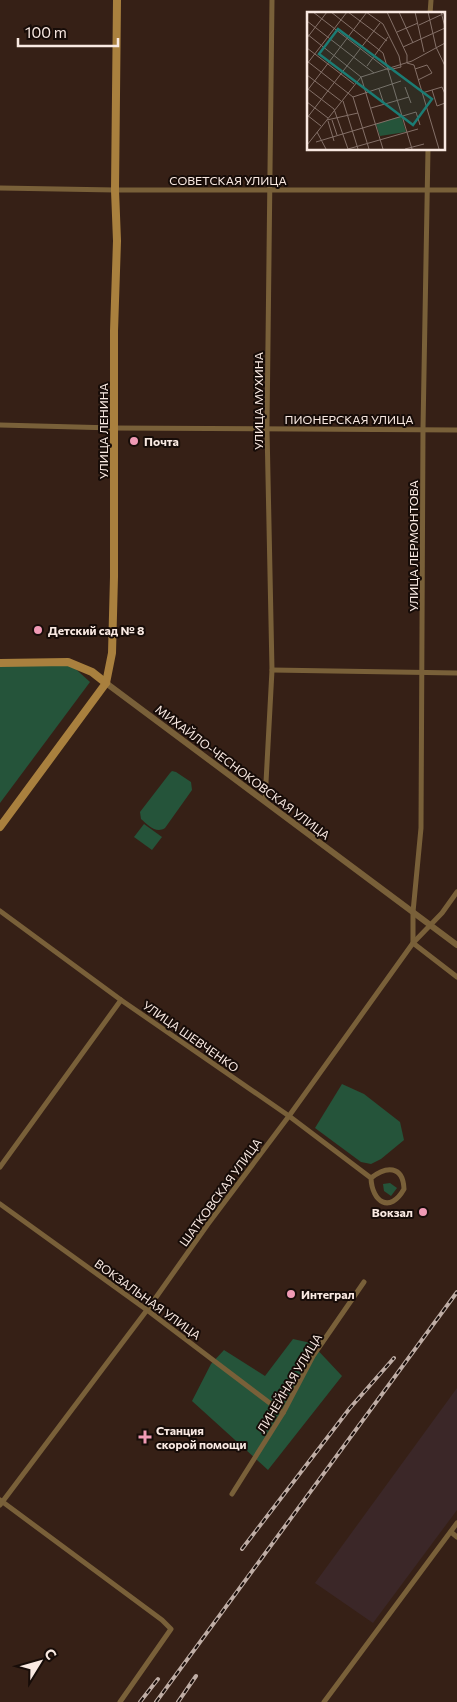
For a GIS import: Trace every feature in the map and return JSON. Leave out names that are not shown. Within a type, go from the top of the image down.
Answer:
[{"type":"main road","name":"УЛИЦА ЛЕНИНА","points":[[0,827],[106,683],[112,653],[118,0]]},
{"type":"main road","name":"МИХАЙЛО-ЧЕСНОКОВСКАЯ УЛИЦА","points":[[0,663],[68,662],[92,672],[106,683]]},
{"type":"street","name":"УЛИЦА МУХИНА","points":[[265,801],[272,670],[267,428],[272,0]]},
{"type":"street","name":"УЛИЦА ЛЕРМОНТОВА","points":[[413,943],[413,912],[421,828],[423,429],[428,150]]},
{"type":"street","name":"СОВЕТСКАЯ УЛИЦА","points":[[0,188],[457,190]]},
{"type":"street","name":"ПИОНЕРСКАЯ УЛИЦА","points":[[0,426],[457,430]]},
{"type":"street","points":[[272,670],[457,673]]},
{"type":"street","name":"МИХАЙЛО-ЧЕСНОКОВСКАЯ УЛИЦА","points":[[106,683],[457,945]]},
{"type":"street","name":"ШАТКОВСКАЯ УЛИЦА","points":[[1,1502],[147,1310],[413,943],[442,914],[457,892]]},
{"type":"street","name":"УЛИЦА ШЕВЧЕНКО","points":[[0,911],[121,1000],[289,1116],[371,1178],[373,1191],[382,1202],[388,1204],[394,1201],[404,1189],[404,1182],[399,1173],[391,1169],[384,1169],[371,1178]]},
{"type":"street","points":[[413,943],[457,977]]},
{"type":"street","points":[[0,1166],[121,1000]]},
{"type":"street","name":"ВОКЗАЛЬНАЯ УЛИЦА","points":[[0,1204],[147,1310],[283,1413]]},
{"type":"street","name":"ЛИНЕЙНАЯ УЛИЦА","points":[[232,1494],[283,1413],[313,1356],[364,1282]]},
{"type":"street","points":[[1,1502],[147,1609],[171,1629],[120,1702]]},
{"type":"street","points":[[324,1702],[457,1523]]},
{"type":"street","points":[[451,1532],[457,1537]]},
{"type":"shaded area","points":[[457,1388],[457,1510],[373,1623],[315,1583]]},
{"type":"green space","points":[[68,662],[90,682],[0,803],[0,663]]},
{"type":"green space","points":[[172,771],[191,782],[192,790],[165,828],[158,830],[149,826],[141,819],[140,812]]},
{"type":"green space","points":[[144,824],[162,837],[152,850],[134,837]]},
{"type":"green space","points":[[342,1084],[364,1094],[400,1122],[404,1140],[381,1159],[371,1164],[361,1162],[315,1128]]},
{"type":"green space","points":[[390,1183],[397,1188],[391,1196],[384,1191],[383,1184]]},
{"type":"green space","points":[[293,1339],[311,1343],[342,1376],[268,1470],[192,1401],[211,1364],[224,1350],[265,1376]]},
{"type":"railway","points":[[156,1702],[457,1292]]},
{"type":"railway","points":[[242,1549],[350,1408],[394,1358]]},
{"type":"railway","points":[[178,1702],[196,1676]]},
{"type":"railway","points":[[140,1702],[158,1679]]},
{"type":"place","name":"Почта","points":[[134,441]]},
{"type":"place","name":"Детский сад № 8","points":[[38,630]]},
{"type":"place","name":"Вокзал","points":[[423,1212]]},
{"type":"place","name":"Интеграл","points":[[291,1294]]},
{"type":"place","name":"Станция скорой помощи","points":[[145,1437]]}]
